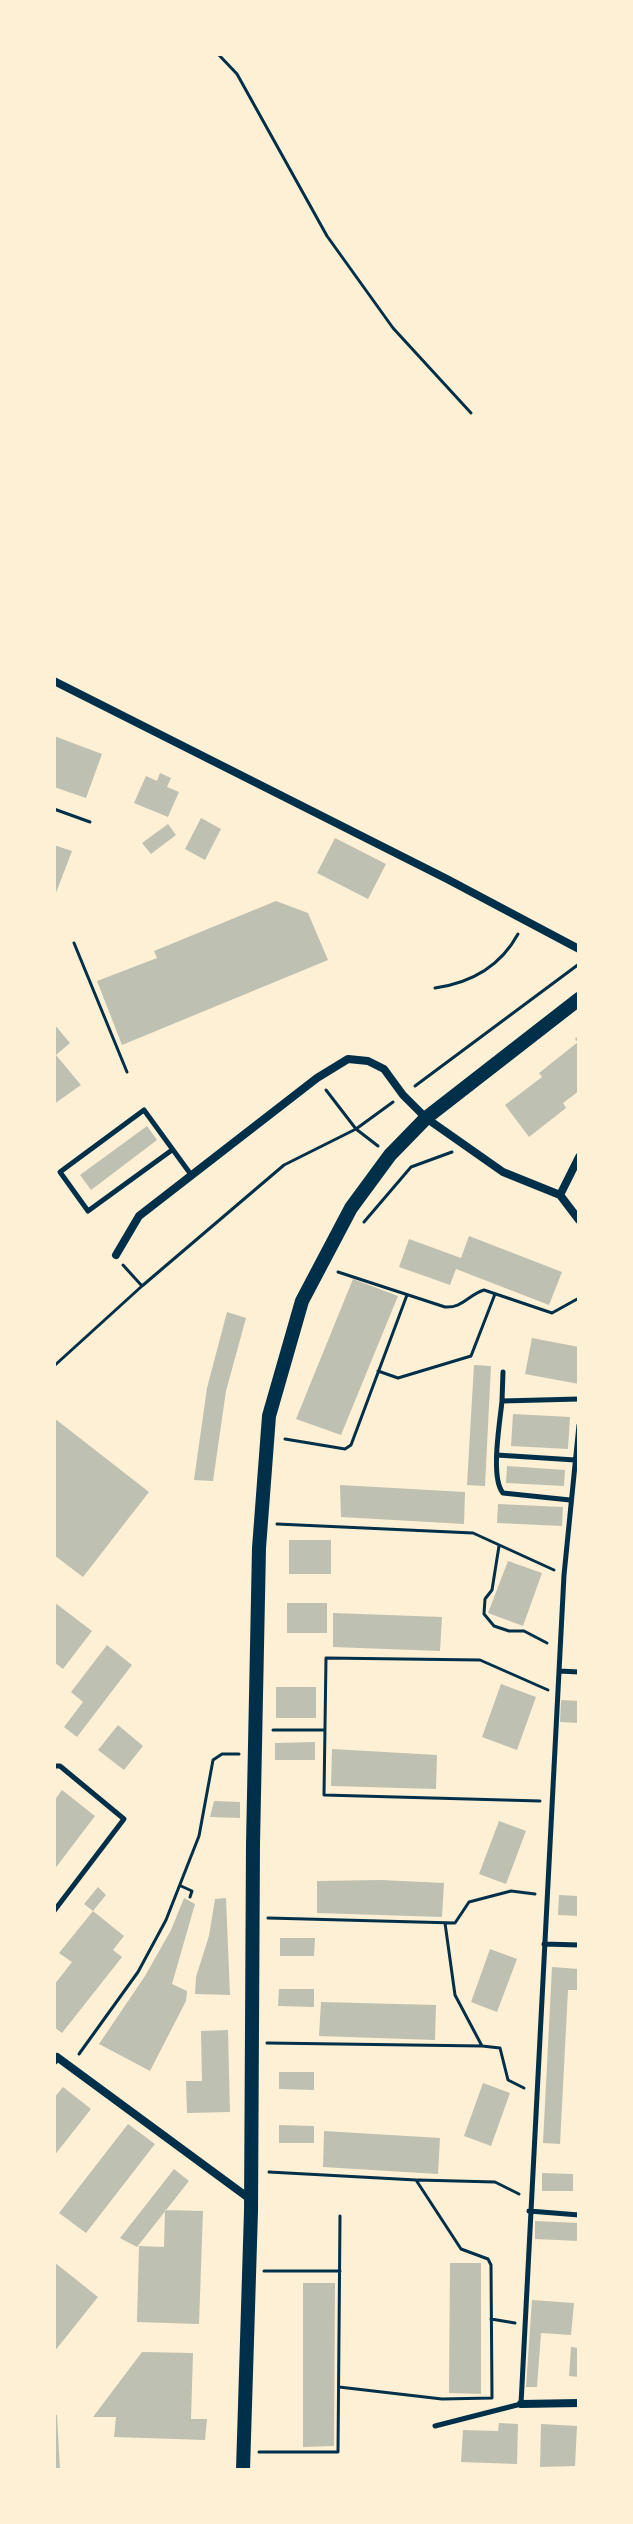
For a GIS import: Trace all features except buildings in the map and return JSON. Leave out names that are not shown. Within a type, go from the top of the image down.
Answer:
[{"type":"street","points":[[54,681],[579,949]]},
{"type":"street","points":[[243,2470],[251,2199],[254,1754],[259,1548],[269,1416],[302,1301],[351,1208],[390,1155],[426,1118],[579,999]]},
{"type":"street","points":[[116,1255],[139,1216],[317,1078],[348,1059],[368,1061],[384,1069],[403,1095],[426,1118],[503,1172],[560,1195],[579,1220]]},
{"type":"street","points":[[560,1195],[579,1157]]},
{"type":"street","points":[[55,2058],[251,2199]]},
{"type":"street","points":[[521,2404],[579,2403]]},
{"type":"lane","points":[[172,1150],[88,1211],[60,1172],[144,1110],[192,1176]]},
{"type":"lane","points":[[503,1372],[497,1485],[503,1493],[570,1500]]},
{"type":"lane","points":[[502,1401],[579,1399]]},
{"type":"lane","points":[[435,2426],[521,2404],[564,1575],[579,1425]]},
{"type":"lane","points":[[497,1455],[575,1460]]},
{"type":"lane","points":[[559,1671],[579,1672]]},
{"type":"lane","points":[[54,1766],[60,1766],[124,1819],[54,1911]]},
{"type":"lane","points":[[544,1944],[579,1945]]},
{"type":"lane","points":[[529,2211],[579,2215]]},
{"type":"path","points":[[218,54],[237,74],[327,236],[393,328],[471,413]]},
{"type":"path","points":[[54,809],[90,822]]},
{"type":"path","points":[[435,988],[456,985],[499,961],[524,921]]},
{"type":"path","points":[[74,943],[127,1072]]},
{"type":"path","points":[[54,1366],[284,1165],[356,1129],[579,964]]},
{"type":"path","points":[[317,1078],[356,1129],[390,1155]]},
{"type":"path","points":[[361,1226],[411,1167],[467,1146]]},
{"type":"path","points":[[116,1255],[142,1286]]},
{"type":"path","points":[[340,1260],[334,1271],[445,1307],[455,1308],[464,1304],[479,1291],[552,1313],[579,1298]]},
{"type":"path","points":[[378,1371],[398,1378],[471,1356],[495,1294]]},
{"type":"path","points":[[281,1449],[282,1439],[345,1449],[351,1445],[407,1295]]},
{"type":"path","points":[[274,1534],[275,1523],[473,1533],[564,1575]]},
{"type":"path","points":[[499,1546],[492,1590],[485,1599],[484,1614],[494,1626],[509,1631],[524,1631],[560,1650]]},
{"type":"path","points":[[552,1802],[324,1795],[326,1658],[480,1660],[558,1695]]},
{"type":"path","points":[[269,1730],[325,1730]]},
{"type":"path","points":[[69,2067],[138,1972],[181,1886],[199,1836],[213,1760],[222,1754],[254,1754]]},
{"type":"path","points":[[181,1886],[192,1891],[190,1897]]},
{"type":"path","points":[[252,1917],[455,1923],[469,1902],[511,1891],[547,1895]]},
{"type":"path","points":[[445,1923],[455,1995],[482,2046]]},
{"type":"path","points":[[252,2043],[500,2048],[508,2080],[536,2093]]},
{"type":"path","points":[[251,2172],[495,2182],[530,2200]]},
{"type":"path","points":[[339,2387],[442,2399],[492,2398],[488,2259],[461,2249],[416,2180]]},
{"type":"path","points":[[243,2451],[338,2452],[340,2216]]},
{"type":"path","points":[[249,2271],[340,2271]]},
{"type":"path","points":[[491,2319],[524,2325]]},
{"type":"path","points":[[262,2452],[262,2461]]}]
